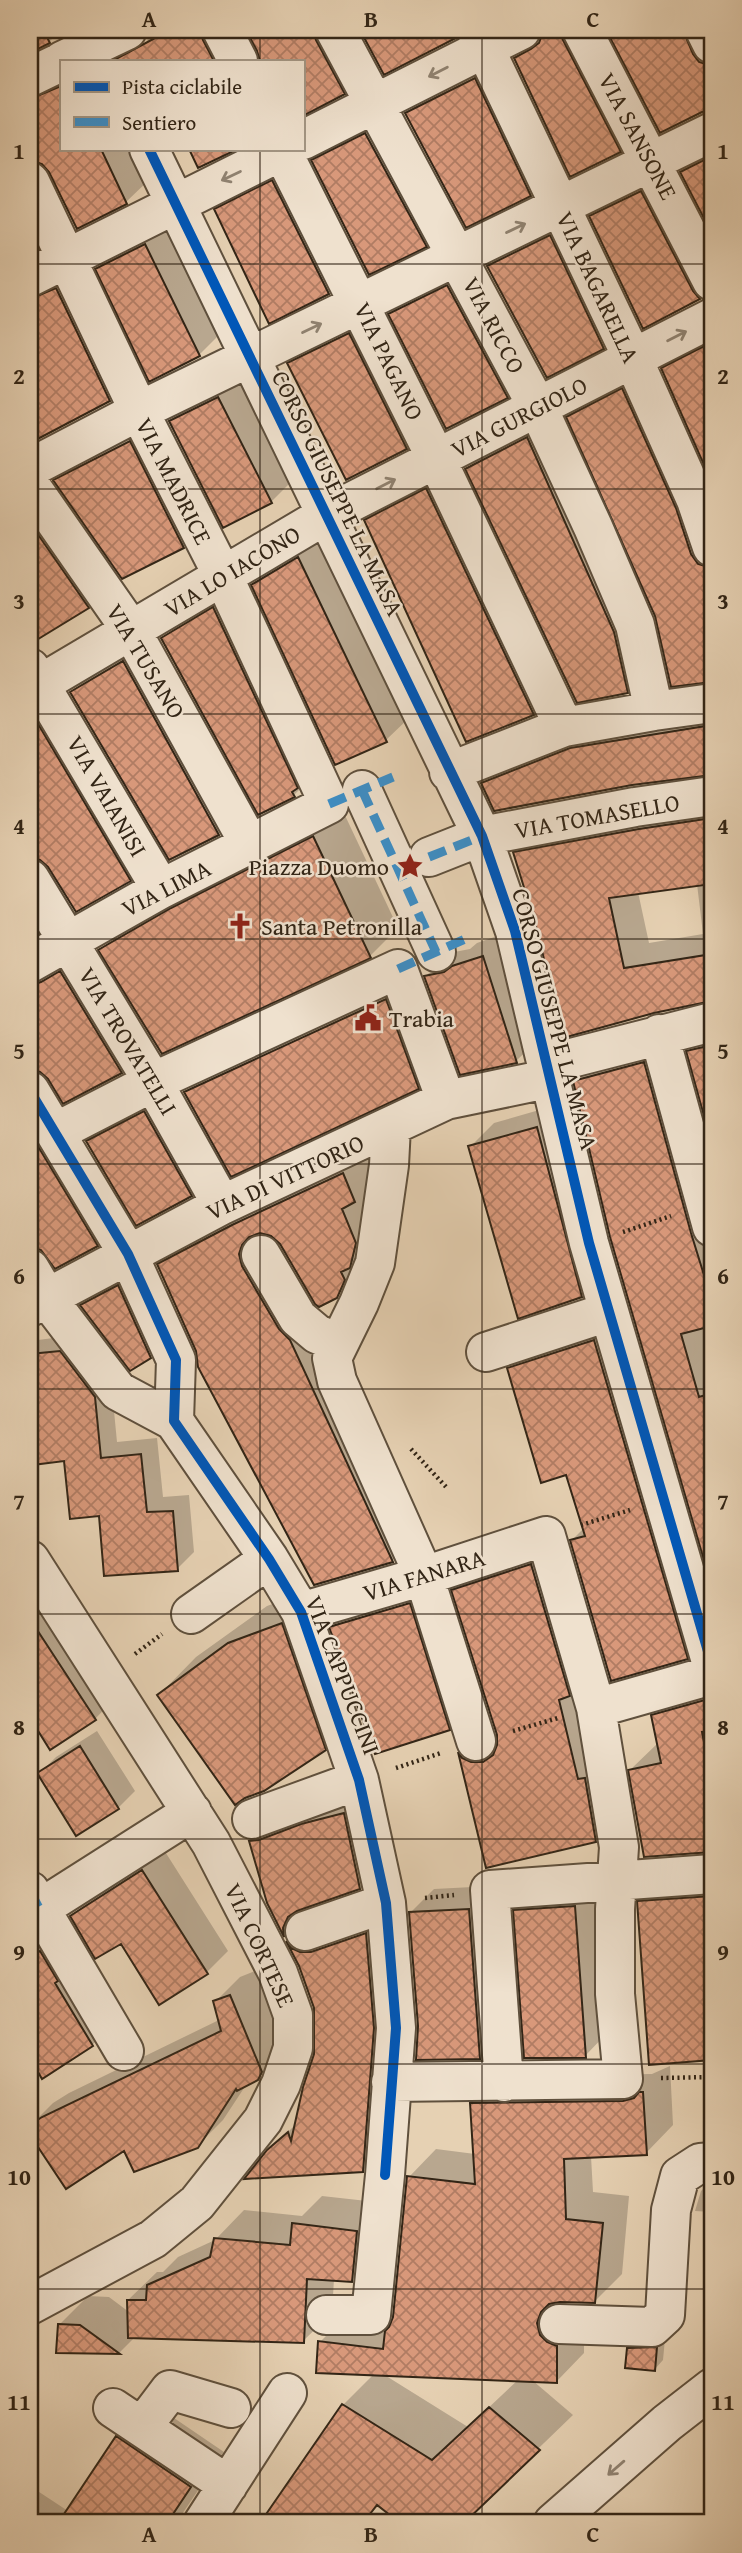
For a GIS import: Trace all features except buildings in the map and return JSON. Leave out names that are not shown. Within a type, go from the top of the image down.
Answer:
[{"type":"street","points":[[222,30],[237,60]]},
{"type":"street","name":"VIA RICCO","points":[[335,30],[538,408],[635,625],[654,711]]},
{"type":"street","points":[[304,139],[374,103],[480,39],[521,30]]},
{"type":"street","name":"VIA SANSONE","points":[[582,30],[712,281]]},
{"type":"street","points":[[705,30],[712,44]]},
{"type":"street","name":"VIA BAGARELLA","points":[[480,39],[633,359],[696,500],[712,547]]},
{"type":"street","points":[[66,60],[106,41]]},
{"type":"street","points":[[30,77],[60,63]]},
{"type":"street","points":[[30,468],[139,411],[712,132]]},
{"type":"street","name":"CORSO GIUSEPPE LA MASA","points":[[149,150],[482,836],[515,931],[589,1243],[712,1665]]},
{"type":"street","points":[[30,277],[282,150]]},
{"type":"street","name":"VIA PAGANO","points":[[289,150],[564,727]]},
{"type":"street","name":"VIA MADRICE","points":[[30,182],[139,411],[223,576],[341,794],[451,946],[389,973]]},
{"type":"street","name":"VIA GURGIOLO","points":[[326,515],[712,318]]},
{"type":"street","name":"VIA TUSANO","points":[[30,485],[131,630],[250,845]]},
{"type":"street","name":"VIA LO IACONO","points":[[33,681],[131,630],[326,515]]},
{"type":"street","name":"VIA VAIANISI","points":[[33,681],[161,889]]},
{"type":"street","points":[[449,772],[564,727],[712,703]]},
{"type":"street","name":"VIA LIMA","points":[[30,963],[161,889],[250,845],[341,794]]},
{"type":"street","name":"VIA TOMASELLO","points":[[429,857],[482,836],[635,807],[712,796]]},
{"type":"street","name":"VIA TROVATELLI","points":[[30,879],[153,1082],[222,1205]]},
{"type":"street","points":[[55,1132],[153,1082],[389,973],[446,1100]]},
{"type":"street","name":"VIA DI VITTORIO","points":[[36,1292],[128,1254],[222,1205],[446,1100],[550,1071],[659,1034],[712,1022]]},
{"type":"street","points":[[659,1034],[710,1212]]},
{"type":"street","points":[[30,1091],[128,1254],[176,1360],[174,1420],[118,1391],[36,1292]]},
{"type":"street","points":[[391,1127],[389,1165],[375,1263],[332,1357],[337,1381],[424,1576],[477,1741]]},
{"type":"street","points":[[261,1255],[298,1318],[317,1334],[338,1343]]},
{"type":"street","points":[[486,1352],[608,1312]]},
{"type":"street","name":"VIA CAPPUCCINI","points":[[174,1420],[269,1559],[301,1612],[359,1780],[386,1903],[396,2028],[371,2315],[326,2315]]},
{"type":"street","points":[[391,2082],[623,2079],[615,1994],[614,1909],[619,1847],[596,1708],[546,1536]]},
{"type":"street","name":"VIA FANARA","points":[[301,1612],[546,1536]]},
{"type":"street","points":[[191,1614],[269,1559]]},
{"type":"street","name":"VIA CORTESE","points":[[30,1560],[211,1843],[278,1973],[293,2015],[293,2048],[281,2084],[263,2120],[197,2203],[153,2239],[30,2305]]},
{"type":"street","points":[[596,1708],[712,1675]]},
{"type":"street","points":[[252,1819],[359,1780]]},
{"type":"street","points":[[124,2051],[33,1905],[192,1812]]},
{"type":"street","points":[[503,2082],[490,1890],[712,1874]]},
{"type":"street","points":[[305,1931],[386,1903]]},
{"type":"street","points":[[558,2324],[652,2327],[665,2315],[671,2210],[680,2176],[700,2163],[712,2162]]},
{"type":"street","points":[[553,2523],[667,2423],[712,2388]]},
{"type":"street","points":[[228,2485],[127,2417],[170,2390],[231,2408]]},
{"type":"street","points":[[203,2523],[287,2393]]},
{"type":"street","points":[[667,2423],[712,2414]]},
{"type":"path","points":[[589,1243],[710,1212]]},
{"type":"path","points":[[546,1536],[664,1500]]},
{"type":"path","points":[[104,1675],[191,1614]]},
{"type":"path","points":[[386,1903],[490,1890]]},
{"type":"path","points":[[623,2079],[712,2077]]},
{"type":"marked path","points":[[329,804],[393,777]]},
{"type":"marked path","points":[[362,790],[436,952]]},
{"type":"marked path","points":[[429,857],[482,836]]},
{"type":"marked path","points":[[398,969],[465,939]]},
{"type":"marked path","points":[[30,1891],[40,1910]]},
{"type":"cycle path","points":[[149,150],[482,836],[515,931],[589,1243],[712,1665]]},
{"type":"cycle path","points":[[30,1091],[128,1254],[176,1360],[174,1421],[269,1559],[301,1612],[359,1780],[386,1903],[396,2028],[385,2175]]},
{"type":"place","name":"Piazza Duomo","points":[[410,866]]},
{"type":"place","name":"Santa Petronilla","points":[[240,926]]},
{"type":"place","name":"Trabia","points":[[368,1018]]}]
